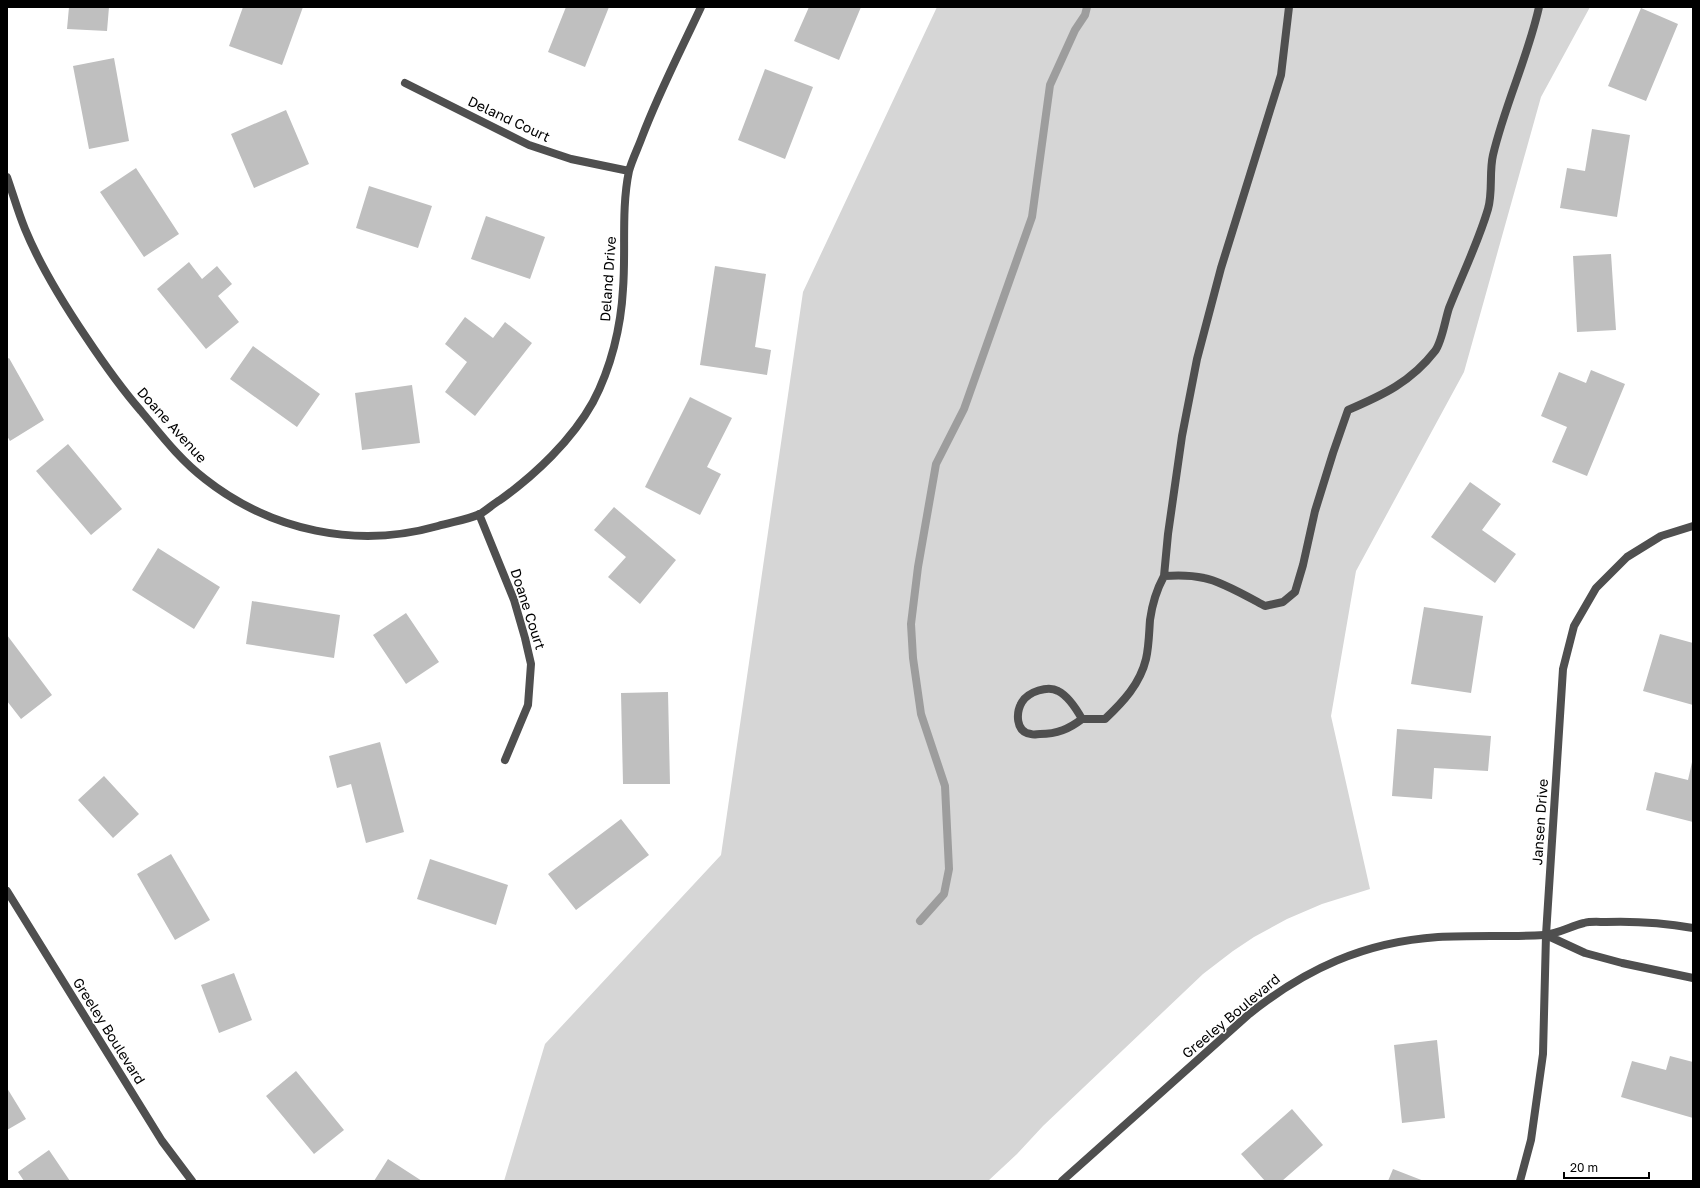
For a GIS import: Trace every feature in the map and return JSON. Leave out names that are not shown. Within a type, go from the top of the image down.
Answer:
[{"type":"street","name":"Deland Drive","points":[[479,514],[522,484],[550,458],[581,420],[599,388],[612,356],[620,318],[623,288],[625,215],[629,171],[648,120],[701,7]]},
{"type":"street","points":[[1082,719],[1077,710],[1058,690],[1046,688],[1023,700],[1017,713],[1018,722],[1022,730],[1030,734],[1049,734],[1069,729],[1082,719],[1105,719],[1124,700],[1134,687],[1146,659],[1150,618],[1159,586],[1164,576],[1168,534],[1182,436],[1197,359],[1221,268],[1281,75],[1289,7]]},
{"type":"street","points":[[1164,576],[1181,575],[1205,578],[1243,594],[1265,606],[1283,602],[1295,592],[1303,565],[1315,511],[1348,410],[1386,393],[1414,375],[1437,350],[1449,308],[1470,260],[1488,208],[1493,156],[1503,120],[1532,37],[1539,7]]},
{"type":"street","name":"Deland Court","points":[[405,83],[529,145],[571,159],[629,171]]},
{"type":"street","name":"Doane Avenue","points":[[7,177],[25,229],[57,294],[117,384],[182,459],[205,479],[248,507],[276,520],[300,528],[330,534],[389,536],[418,532],[479,514]]},
{"type":"street","name":"Doane Court","points":[[479,514],[514,600],[531,664],[528,705],[505,760]]},
{"type":"street","name":"Jansen Drive","points":[[1520,1181],[1531,1140],[1543,1054],[1546,935],[1564,669],[1574,626],[1596,588],[1627,556],[1661,536],[1693,526]]},
{"type":"street","name":"Greeley Boulevard","points":[[7,891],[162,1142],[192,1181]]},
{"type":"street","name":"Greeley Boulevard","points":[[1062,1181],[1248,1015],[1273,995],[1320,967],[1357,952],[1410,940],[1439,937],[1546,935],[1585,922],[1622,921],[1676,925],[1693,928]]},
{"type":"street","name":"Greeley Boulevard","points":[[1546,935],[1585,953],[1622,963],[1693,978]]},
{"type":"shaded area","points":[[937,7],[1590,7],[1541,97],[1464,372],[1356,571],[1331,716],[1370,889],[1322,904],[1287,919],[1254,937],[1233,951],[1203,974],[1043,1126],[1017,1154],[988,1181],[504,1181],[545,1044],[721,855],[803,292]]},
{"type":"building","points":[[69,7],[109,7],[107,31],[67,29]]},
{"type":"building","points":[[243,7],[303,7],[282,65],[229,46]]},
{"type":"building","points":[[566,7],[609,7],[585,67],[548,52]]},
{"type":"building","points":[[809,7],[861,7],[839,60],[794,41]]},
{"type":"building","points":[[1641,8],[1678,24],[1646,101],[1608,86]]},
{"type":"building","points":[[114,58],[129,141],[89,149],[73,66]]},
{"type":"building","points":[[765,69],[813,87],[785,159],[738,140]]},
{"type":"building","points":[[286,110],[309,164],[254,188],[231,134]]},
{"type":"building","points":[[1592,129],[1630,135],[1617,217],[1560,208],[1567,168],[1585,171]]},
{"type":"building","points":[[136,168],[179,234],[144,257],[100,192]]},
{"type":"building","points":[[369,186],[432,206],[418,248],[356,228]]},
{"type":"building","points":[[486,216],[545,237],[530,279],[471,259]]},
{"type":"building","points":[[1611,254],[1616,330],[1577,332],[1573,256]]},
{"type":"building","points":[[189,262],[202,279],[217,266],[232,284],[218,296],[239,322],[206,349],[157,289]]},
{"type":"building","points":[[715,266],[766,274],[755,347],[771,350],[767,375],[700,365]]},
{"type":"building","points":[[465,317],[493,338],[505,322],[532,343],[475,416],[445,392],[467,362],[445,344]]},
{"type":"building","points":[[253,346],[320,394],[297,427],[230,379]]},
{"type":"building","points":[[9,358],[44,420],[10,441],[7,436],[7,359]]},
{"type":"building","points":[[1591,370],[1625,384],[1587,476],[1552,462],[1567,427],[1541,416],[1559,372],[1586,383]]},
{"type":"building","points":[[412,385],[420,443],[362,450],[355,393]]},
{"type":"building","points":[[690,397],[732,418],[707,467],[721,474],[700,515],[645,487]]},
{"type":"building","points":[[68,444],[122,509],[91,535],[36,471]]},
{"type":"building","points":[[1470,482],[1501,504],[1482,530],[1516,554],[1495,583],[1431,537]]},
{"type":"building","points":[[614,507],[676,560],[640,604],[608,577],[626,557],[594,530]]},
{"type":"building","points":[[158,548],[220,587],[194,629],[132,590]]},
{"type":"building","points":[[252,601],[340,615],[334,658],[246,644]]},
{"type":"building","points":[[1424,607],[1483,616],[1471,693],[1411,684]]},
{"type":"building","points":[[406,613],[439,662],[406,684],[373,635]]},
{"type":"building","points":[[1660,634],[1693,643],[1693,705],[1643,691]]},
{"type":"building","points":[[7,635],[52,695],[21,719],[7,701]]},
{"type":"building","points":[[668,692],[670,784],[623,784],[621,693]]},
{"type":"building","points":[[1397,729],[1491,736],[1488,771],[1434,768],[1432,799],[1392,796]]},
{"type":"building","points":[[380,742],[404,832],[366,843],[351,784],[337,788],[329,756]]},
{"type":"building","points":[[1692,762],[1693,822],[1646,810],[1655,772],[1688,780]]},
{"type":"building","points":[[104,776],[139,814],[113,838],[78,800]]},
{"type":"building","points":[[621,819],[649,855],[576,910],[548,874]]},
{"type":"building","points":[[171,854],[210,920],[175,940],[137,874]]},
{"type":"building","points":[[430,859],[508,885],[496,925],[417,899]]},
{"type":"building","points":[[234,973],[252,1020],[219,1033],[201,985]]},
{"type":"building","points":[[1437,1040],[1445,1118],[1402,1123],[1394,1045]]},
{"type":"building","points":[[1670,1056],[1693,1062],[1693,1118],[1621,1097],[1632,1061],[1666,1070]]},
{"type":"building","points":[[296,1071],[344,1130],[314,1154],[266,1096]]},
{"type":"building","points":[[7,1088],[26,1119],[7,1130]]},
{"type":"building","points":[[1292,1109],[1323,1145],[1282,1181],[1265,1181],[1241,1154]]},
{"type":"building","points":[[49,1150],[70,1181],[24,1181],[18,1172]]},
{"type":"building","points":[[388,1159],[422,1181],[374,1181]]},
{"type":"building","points":[[1393,1169],[1424,1181],[1388,1181]]},
{"type":"waterway","points":[[920,921],[944,894],[949,869],[945,786],[921,714],[913,658],[911,624],[918,567],[936,464],[964,409],[1032,217],[1050,85],[1075,30],[1085,15],[1087,7]]}]
